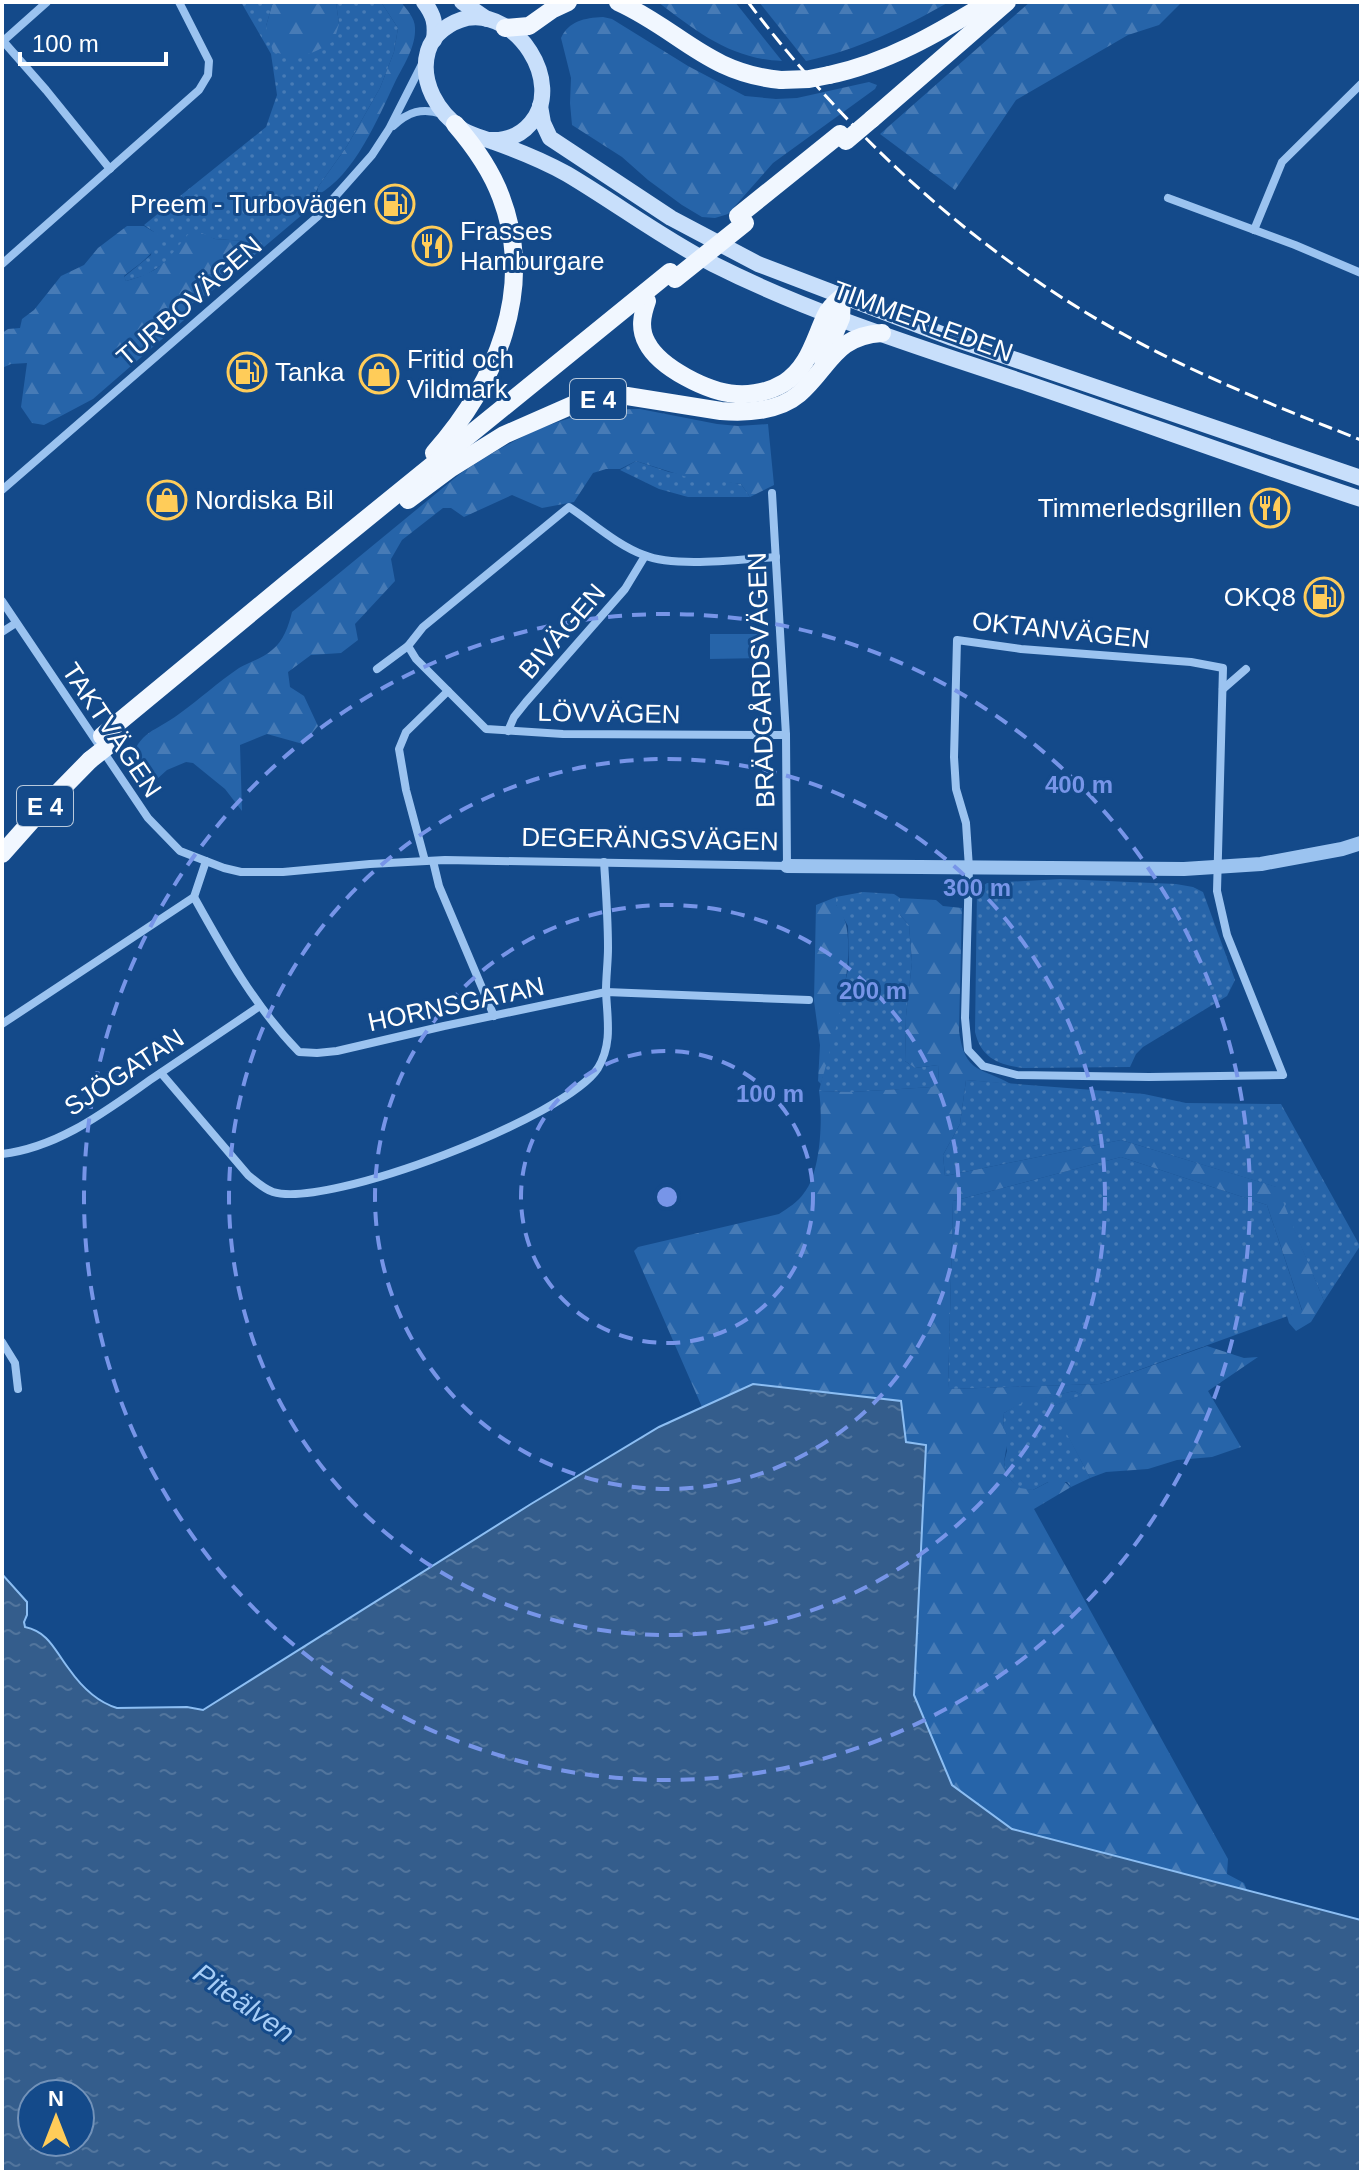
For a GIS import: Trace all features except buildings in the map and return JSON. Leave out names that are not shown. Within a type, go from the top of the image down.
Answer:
[{"type":"highway","points":[[497,24],[529,26],[568,2]]},
{"type":"highway","name":"E 4","points":[[618,2],[713,61],[739,72],[781,80],[809,79],[860,66],[902,50],[991,2]]},
{"type":"highway","name":"E 4","points":[[869,116],[991,2]]},
{"type":"highway","name":"E 4","points":[[2,840],[106,740],[365,520],[672,276],[1007,2]]},
{"type":"highway","name":"E 4","points":[[365,520],[436,451],[462,418],[490,371],[508,320],[514,274],[513,243],[506,213],[487,168],[452,120]]},
{"type":"highway","name":"E 4","points":[[106,740],[396,509],[647,301],[672,276]]},
{"type":"highway","name":"E 4","points":[[816,374],[842,297]]},
{"type":"highway","name":"E 4","points":[[647,301],[642,327],[647,343],[660,359],[692,380],[724,393],[739,395],[770,390],[796,373],[834,315]]},
{"type":"highway","name":"E 4","points":[[396,509],[451,468],[504,435],[577,403],[627,396],[721,411],[770,408],[797,395],[847,342],[882,333]]},
{"type":"highway","name":"E 4","points":[[2,854],[88,756]]},
{"type":"main road","points":[[424,2],[435,22],[425,67],[435,100],[452,120],[472,135],[490,140],[516,135],[529,125],[540,106],[544,90],[538,65],[521,41],[462,2]]},
{"type":"main road","points":[[431,46],[446,27],[456,21],[473,18],[497,24]]},
{"type":"main road","name":"TIMMERLEDEN","points":[[540,106],[550,138],[645,202],[744,257],[952,338],[1361,478]]},
{"type":"main road","name":"TIMMERLEDEN","points":[[490,140],[565,173],[713,264],[834,315],[1361,499]]},
{"type":"street","points":[[47,2],[2,41],[110,169]]},
{"type":"street","points":[[2,264],[199,90],[208,75],[209,61],[179,2]]},
{"type":"street","name":"TURBOVÄGEN","points":[[2,490],[317,217],[352,180],[389,129],[431,46]]},
{"type":"street","points":[[1254,230],[1282,162],[1361,84]]},
{"type":"street","name":"TURBOVÄGEN","points":[[389,129],[414,111],[435,111],[452,120]]},
{"type":"street","points":[[1168,198],[1361,273]]},
{"type":"street","name":"BRÄDGÅRDSVÄGEN","points":[[772,493],[786,735],[787,866]]},
{"type":"street","points":[[377,669],[408,646],[423,627],[569,507],[645,556],[684,562],[776,557]]},
{"type":"street","name":"BIVÄGEN","points":[[508,731],[526,702],[625,589],[645,556]]},
{"type":"street","name":"TAKTVÄGEN","points":[[2,601],[148,818],[180,851],[206,861]]},
{"type":"street","points":[[2,632],[16,623]]},
{"type":"street","name":"OKTANVÄGEN","points":[[969,868],[966,823],[956,789],[954,757],[957,640],[1021,649],[1191,662],[1223,668],[1223,689]]},
{"type":"street","name":"LÖVVÄGEN","points":[[408,646],[416,659],[486,729],[563,734],[786,735]]},
{"type":"street","points":[[969,868],[965,1018],[968,1050],[983,1066],[1017,1075],[1283,1075],[1227,935],[1217,891],[1223,689],[1246,669]]},
{"type":"street","points":[[448,691],[406,732],[399,749],[406,790],[429,861],[494,1016]]},
{"type":"street","name":"DEGERÄNGSVÄGEN","points":[[206,861],[241,872],[429,861],[1184,869],[1261,864],[1361,843]]},
{"type":"street","points":[[2,1024],[194,897],[206,861]]},
{"type":"street","points":[[161,1073],[248,1175],[273,1192],[294,1194],[336,1188],[441,1158],[499,1132],[570,1094],[596,1070],[606,1050],[609,1026],[604,862]]},
{"type":"street","name":"HORNSGATAN","points":[[194,897],[274,1027],[299,1052],[337,1051],[606,992],[809,1000]]},
{"type":"street","name":"SJÖGATAN","points":[[2,1154],[50,1143],[89,1122],[260,1006]]},
{"type":"street","points":[[2,1342],[15,1363],[18,1389]]},
{"type":"green space","points":[[241,2],[273,2],[266,26],[339,24],[336,2],[381,2],[398,28],[394,52],[380,88],[347,146],[318,187],[316,203],[251,258],[245,241],[206,236],[146,275],[126,281],[124,277],[151,255],[154,232],[144,225],[266,127],[277,95],[271,54]]},
{"type":"green space","points":[[273,2],[336,2],[339,24],[334,41],[305,55],[273,52],[266,26]]},
{"type":"green space","points":[[381,2],[401,2],[410,14],[415,28],[412,48],[354,160],[343,174],[317,195],[318,187],[347,146],[380,88],[394,52],[398,28]]},
{"type":"green space","points":[[658,2],[735,2],[782,61],[747,55],[716,42]]},
{"type":"green space","points":[[759,2],[949,2],[879,37],[806,61]]},
{"type":"green space","points":[[1030,2],[1182,2],[1159,25],[1128,35],[1016,100],[955,190],[880,134]]},
{"type":"green space","points":[[603,17],[612,19],[688,66],[745,96],[797,98],[869,82],[877,85],[773,163],[728,214],[715,218],[702,217],[648,180],[622,157],[572,125],[571,78],[561,38],[568,28],[578,22]]},
{"type":"green space","points":[[127,226],[144,226],[159,235],[151,253],[124,276],[126,281],[158,267],[193,229],[215,239],[245,241],[251,258],[208,294],[196,300],[186,310],[184,320],[93,399],[44,425],[32,423],[21,407],[27,363],[2,368],[2,333],[20,328],[22,319],[34,310],[61,276],[84,265],[98,248]]},
{"type":"green space","points":[[640,409],[717,424],[768,424],[774,485],[750,497],[741,484],[690,478],[636,461],[620,469],[593,473],[574,502],[542,508],[512,495],[464,517],[451,508],[443,508],[402,540],[391,559],[395,581],[355,624],[358,640],[341,653],[311,655],[288,672],[290,687],[304,696],[318,726],[303,744],[267,734],[240,745],[242,811],[225,789],[193,763],[186,762],[167,770],[147,788],[136,782],[129,765],[143,738],[239,668],[276,647],[292,612],[461,473],[546,426],[591,413]]},
{"type":"green space","points":[[636,461],[669,472],[741,484],[750,497],[688,497],[659,489],[620,470]]},
{"type":"green space","points":[[710,634],[764,634],[764,658],[710,659]]},
{"type":"green space","points":[[1061,879],[1176,884],[1203,892],[1235,980],[1227,996],[1143,1047],[1130,1067],[1023,1068],[992,1059],[982,1048],[975,1032],[977,890],[987,883]]},
{"type":"green space","points":[[863,892],[894,894],[900,898],[900,915],[909,925],[912,962],[905,1061],[915,1068],[938,1065],[939,1081],[933,1087],[819,1091],[849,966],[848,926],[836,905],[836,897]]},
{"type":"green space","points":[[836,897],[836,905],[845,920],[848,965],[821,1084],[818,1081],[820,1045],[814,1001],[816,905]]},
{"type":"green space","points":[[900,898],[936,900],[943,906],[962,908],[959,1031],[962,1045],[965,1055],[976,1067],[1011,1084],[966,1080],[960,1124],[943,1155],[945,1176],[1121,1140],[1277,1187],[1324,1301],[1311,1322],[1296,1331],[1289,1323],[1287,1316],[1302,1310],[1267,1205],[1121,1157],[953,1201],[948,1389],[1100,1384],[1207,1346],[1244,1358],[1258,1357],[1208,1391],[1241,1447],[1212,1457],[1177,1460],[1148,1469],[1106,1472],[1090,1478],[1052,1406],[1082,1395],[1074,1391],[1020,1404],[1004,1413],[1003,1427],[1008,1438],[1004,1462],[1007,1476],[1020,1488],[1033,1490],[1058,1477],[1071,1487],[1034,1509],[1228,1859],[1227,1874],[1244,1883],[1247,1890],[1012,1829],[952,1785],[914,1695],[926,1445],[906,1443],[901,1402],[753,1384],[702,1407],[634,1251],[638,1247],[779,1214],[796,1202],[810,1184],[817,1159],[821,1115],[819,1091],[932,1087],[939,1081],[938,1065],[915,1068],[905,1061],[912,962],[909,925],[900,915]]},
{"type":"green space","points":[[966,1080],[1144,1094],[1186,1103],[1281,1104],[1360,1246],[1324,1301],[1276,1187],[1121,1140],[945,1176],[943,1155],[960,1124]]},
{"type":"green space","points":[[1121,1157],[1267,1205],[1302,1311],[1100,1384],[948,1389],[953,1201]]},
{"type":"green space","points":[[1074,1391],[1083,1395],[1053,1406],[1090,1478],[1071,1487],[1067,1482],[1048,1482],[1033,1490],[1020,1489],[1007,1476],[1004,1462],[1007,1451],[1004,1413],[1020,1403]]},
{"type":"water","name":"Piteälven","points":[[753,1384],[901,1401],[906,1442],[926,1445],[914,1695],[952,1785],[1012,1829],[1361,1920],[1361,2172],[2,2172],[2,1574],[27,1602],[25,1627],[40,1633],[51,1643],[96,1698],[117,1708],[187,1707],[203,1710],[659,1427]]},
{"type":"railway","points":[[748,2],[787,51],[872,145],[966,229],[1017,267],[1123,334],[1181,364],[1361,440]]},
{"type":"place","name":"Preem - Turbovägen","points":[[395,204]]},
{"type":"place","name":"Frasses Hamburgare","points":[[432,246]]},
{"type":"place","name":"Tanka","points":[[247,372]]},
{"type":"place","name":"Fritid och Vildmark","points":[[379,374]]},
{"type":"place","name":"Nordiska Bil","points":[[167,500]]},
{"type":"place","name":"Timmerledsgrillen","points":[[1270,508]]},
{"type":"place","name":"OKQ8","points":[[1324,597]]}]
